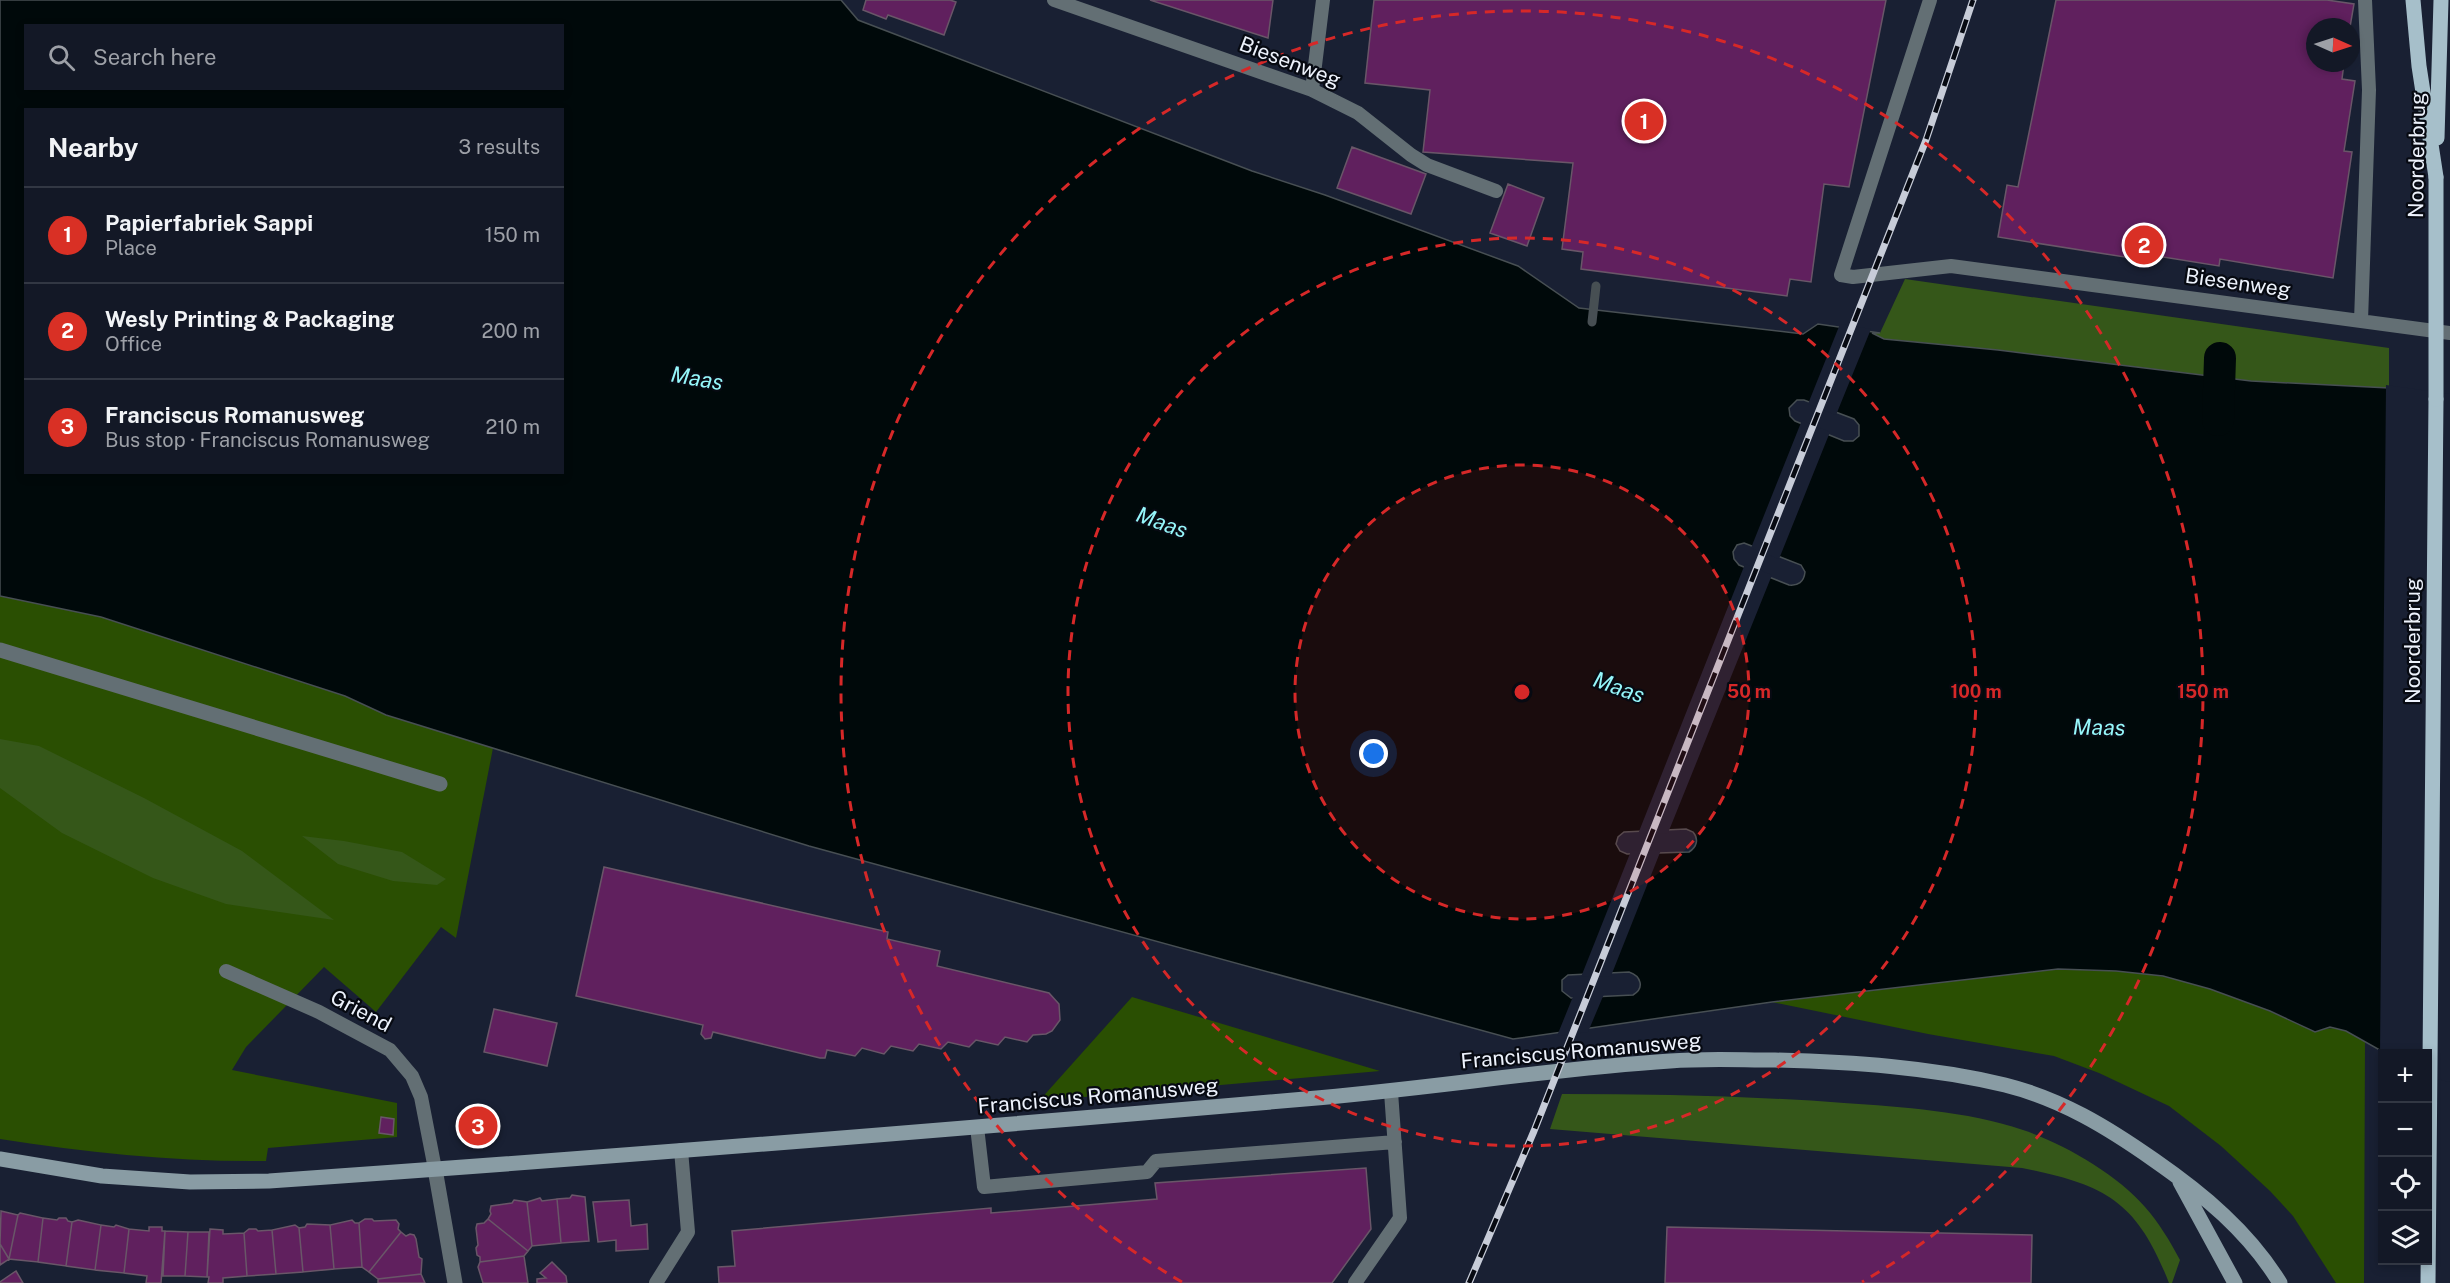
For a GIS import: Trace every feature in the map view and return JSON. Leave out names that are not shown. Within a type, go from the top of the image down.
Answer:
[{"type":"main road","points":[[2413,0],[2419,66],[2436,177]]},
{"type":"main road","name":"Noorderbrug","points":[[2428,1283],[2436,177],[2441,0]]},
{"type":"street","points":[[0,650],[440,784]]},
{"type":"street","name":"Franciscus Romanusweg","points":[[0,1159],[102,1176],[189,1182],[269,1181],[977,1128],[1391,1092],[1681,1060],[1830,1062],[1905,1068],[1969,1078],[2043,1097],[2080,1112],[2175,1174],[2224,1215],[2267,1261],[2280,1283]]},
{"type":"street","points":[[435,1169],[454,1283]]},
{"type":"street","name":"Franciscus Romanusweg","points":[[2175,1174],[2235,1283]]},
{"type":"lane","name":"Biesenweg","points":[[1054,0],[1312,90],[1358,113],[1411,156],[1427,165],[1496,191]]},
{"type":"lane","points":[[1312,90],[1323,0]]},
{"type":"lane","name":"Biesenweg","points":[[1930,0],[1841,275],[1853,277],[1951,266],[2450,333]]},
{"type":"lane","points":[[2361,321],[2369,90],[2365,0]]},
{"type":"lane","name":"Griend","points":[[226,971],[319,1012],[390,1050],[412,1076],[421,1097],[435,1169]]},
{"type":"lane","points":[[1355,1283],[1400,1218],[1391,1092]]},
{"type":"lane","points":[[977,1128],[984,1187],[1147,1172],[1156,1161],[1395,1142]]},
{"type":"lane","points":[[656,1283],[688,1232],[681,1150]]},
{"type":"green space","points":[[1905,279],[2389,348],[2389,388],[2251,381],[1998,350],[1884,339],[1869,332],[1880,333]]},
{"type":"green space","points":[[0,596],[101,617],[345,696],[493,748],[456,938],[441,927],[376,1012],[324,967],[246,1047],[232,1070],[397,1103],[397,1137],[268,1148],[266,1161],[133,1156],[0,1139]]},
{"type":"green space","points":[[0,739],[39,746],[144,798],[242,851],[334,920],[226,904],[153,878],[62,833],[0,788]]},
{"type":"green space","points":[[302,836],[402,852],[446,879],[437,885],[393,881],[338,864]]},
{"type":"green space","points":[[2058,969],[2111,970],[2151,974],[2203,987],[2241,1000],[2315,1032],[2330,1028],[2341,1029],[2365,1041],[2364,1283],[2336,1283],[2293,1216],[2270,1191],[2221,1146],[2169,1106],[2099,1073],[2054,1056],[1928,1034],[1772,1002]]},
{"type":"green space","points":[[1132,997],[1380,1071],[1039,1101]]},
{"type":"green space","points":[[1562,1094],[1703,1096],[1809,1101],[1889,1106],[1979,1118],[2039,1136],[2089,1161],[2105,1172],[2134,1195],[2150,1213],[2180,1260],[2172,1283],[2169,1283],[2157,1255],[2131,1215],[2115,1201],[2097,1190],[2051,1174],[2022,1168],[1550,1129]]},
{"type":"water","name":"Maas","points":[[0,0],[841,0],[858,20],[1252,171],[1325,195],[1518,266],[1579,308],[1803,334],[1818,324],[1880,333],[1872,333],[1884,339],[1998,350],[2251,381],[2389,388],[2428,1049],[2378,1049],[2346,1031],[2330,1027],[2315,1032],[2270,1011],[2210,989],[2163,976],[2116,971],[2058,969],[1772,1002],[1513,1039],[809,846],[386,715],[345,696],[101,617],[0,596]],"holes":[[[1797,400],[1804,400],[1854,419],[1859,425],[1859,436],[1853,441],[1844,441],[1795,421],[1790,416],[1789,408]],[[1744,543],[1801,565],[1805,572],[1802,581],[1789,585],[1739,565],[1734,559],[1733,552],[1737,545]],[[1686,829],[1693,832],[1696,840],[1694,848],[1689,852],[1627,854],[1620,851],[1616,844],[1618,837],[1624,832]],[[1629,972],[1640,982],[1639,989],[1633,995],[1571,998],[1562,991],[1562,980],[1568,975]]]},
{"type":"pier","points":[[1840,324],[1871,329],[1836,415],[1808,404]]},
{"type":"pier","points":[[2386,385],[2450,394],[2450,1082],[2432,1078],[2432,1049],[2380,1049]]},
{"type":"pier","points":[[1802,420],[1830,432],[1779,559],[1751,548]]},
{"type":"pier","points":[[1745,564],[1772,575],[1668,833],[1638,834]]},
{"type":"pier","points":[[1661,850],[1611,976],[1581,977],[1631,851]]},
{"type":"pier","points":[[1574,994],[1604,994],[1588,1032],[1557,1036]]},
{"type":"building","points":[[866,0],[950,0],[956,2],[944,35],[888,15],[886,19],[863,10]]},
{"type":"building","points":[[1150,0],[1273,0],[1268,38]]},
{"type":"building","points":[[1374,0],[1886,0],[1849,187],[1824,184],[1811,282],[1790,279],[1787,296],[1581,269],[1583,252],[1562,249],[1573,163],[1423,152],[1430,90],[1365,83]]},
{"type":"building","points":[[2056,0],[2327,0],[2354,4],[2352,18],[2306,18],[2306,72],[2343,72],[2342,79],[2355,81],[2344,151],[2352,152],[2333,278],[2220,259],[2219,266],[2132,252],[2131,258],[1998,237],[2007,185],[2018,187]]},
{"type":"building","points":[[1352,147],[1426,174],[1411,214],[1337,188]]},
{"type":"building","points":[[1508,184],[1544,198],[1527,246],[1490,233]]},
{"type":"building","points":[[604,867],[888,932],[887,939],[940,951],[937,966],[1049,993],[1059,1004],[1060,1020],[1052,1031],[1033,1035],[1027,1042],[1005,1037],[998,1045],[976,1040],[969,1047],[948,1042],[941,1049],[919,1044],[913,1051],[891,1046],[884,1054],[862,1048],[855,1056],[827,1050],[825,1058],[820,1058],[713,1032],[711,1038],[705,1039],[701,1034],[703,1025],[576,996]]},
{"type":"building","points":[[494,1009],[557,1023],[547,1066],[484,1052]]},
{"type":"building","points":[[381,1117],[394,1119],[393,1135],[379,1133]]},
{"type":"building","points":[[1366,1168],[1371,1229],[1332,1283],[719,1283],[718,1267],[735,1266],[732,1231],[991,1208],[991,1213],[1157,1199],[1155,1183]]},
{"type":"building","points":[[572,1195],[585,1197],[589,1241],[561,1243],[557,1199],[570,1198]]},
{"type":"building","points":[[540,1198],[542,1201],[557,1199],[561,1243],[532,1246],[527,1202]]},
{"type":"building","points":[[514,1200],[527,1202],[532,1246],[528,1251],[488,1219],[491,1206],[512,1203]]},
{"type":"building","points":[[629,1200],[631,1226],[647,1224],[648,1249],[616,1251],[616,1240],[598,1242],[593,1202]]},
{"type":"building","points":[[1,1211],[18,1215],[9,1259],[0,1244]]},
{"type":"building","points":[[20,1213],[43,1218],[38,1262],[9,1259]]},
{"type":"building","points":[[43,1218],[57,1220],[66,1218],[72,1222],[66,1266],[38,1262]]},
{"type":"building","points":[[365,1219],[396,1220],[401,1232],[369,1272],[362,1267],[359,1223]]},
{"type":"building","points":[[488,1219],[528,1251],[524,1256],[480,1262],[476,1248],[478,1245],[476,1228],[477,1224],[484,1223]]},
{"type":"building","points":[[78,1220],[101,1225],[95,1270],[66,1266],[72,1222]]},
{"type":"building","points":[[352,1220],[359,1223],[362,1267],[334,1269],[330,1225]]},
{"type":"building","points":[[307,1224],[330,1225],[334,1269],[303,1272],[299,1228]]},
{"type":"building","points":[[101,1225],[114,1227],[116,1225],[129,1229],[124,1273],[95,1270]]},
{"type":"building","points":[[295,1225],[299,1228],[303,1272],[276,1274],[272,1230]]},
{"type":"building","points":[[149,1227],[162,1227],[162,1231],[165,1231],[161,1283],[146,1283],[147,1276],[124,1273],[129,1229],[149,1231]]},
{"type":"building","points":[[1667,1227],[2032,1235],[2031,1283],[1665,1283]]},
{"type":"building","points":[[210,1229],[223,1230],[223,1234],[244,1233],[247,1276],[223,1278],[223,1283],[208,1283]]},
{"type":"building","points":[[249,1229],[272,1230],[276,1274],[247,1276],[244,1233]]},
{"type":"building","points":[[165,1231],[188,1232],[185,1276],[163,1276]]},
{"type":"building","points":[[188,1232],[209,1232],[207,1277],[185,1276]]},
{"type":"building","points":[[401,1232],[406,1236],[414,1235],[416,1239],[419,1257],[422,1259],[421,1274],[378,1279],[369,1272]]},
{"type":"building","points":[[0,1244],[9,1259],[0,1265]]},
{"type":"building","points":[[524,1256],[528,1283],[483,1283],[478,1267],[480,1262]]},
{"type":"building","points":[[552,1262],[566,1276],[567,1283],[537,1283],[537,1279],[546,1278],[540,1273]]},
{"type":"building","points":[[16,1271],[23,1283],[0,1283],[0,1282]]},
{"type":"building","points":[[421,1274],[425,1283],[378,1283],[378,1279]]},
{"type":"waterway","points":[[1592,322],[1596,286]]},
{"type":"waterway","points":[[2218,420],[2220,358]]},
{"type":"railway","points":[[1469,1283],[1534,1131],[1926,140],[1973,0]]},
{"type":"place","name":"Papierfabriek Sappi","points":[[1644,121]]},
{"type":"place","name":"Wesly Printing & Packaging","points":[[2144,245]]},
{"type":"place","name":"Franciscus Romanusweg","points":[[478,1126]]}]
